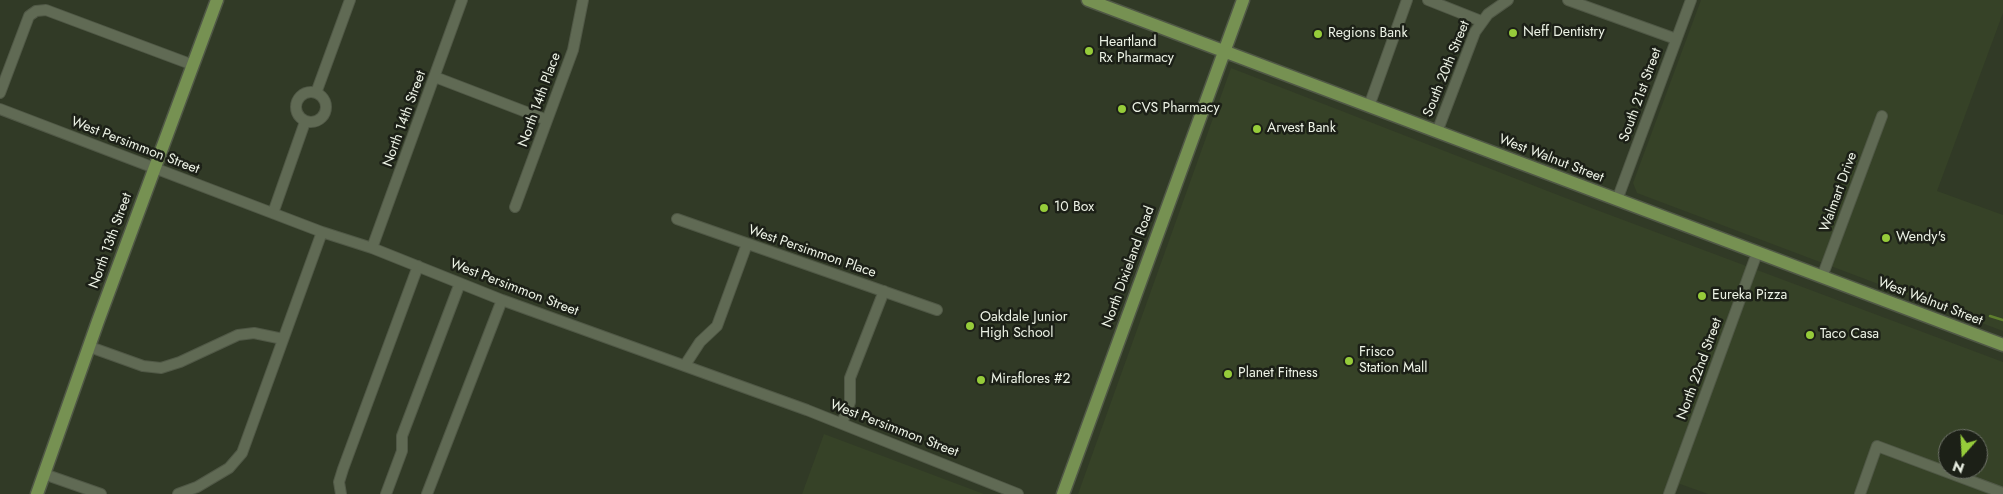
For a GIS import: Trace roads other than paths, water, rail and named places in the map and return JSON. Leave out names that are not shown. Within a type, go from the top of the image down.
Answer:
[{"type":"main road","name":"North 13th Street","points":[[37,494],[154,168],[218,0]]},
{"type":"main road","name":"West Walnut Street","points":[[1088,0],[2003,346]]},
{"type":"main road","name":"North Dixieland Road","points":[[1063,494],[1243,0]]},
{"type":"street","points":[[316,93],[350,0]]},
{"type":"street","name":"North 14th Street","points":[[372,248],[462,0]]},
{"type":"street","name":"North 14th Place","points":[[515,207],[573,50],[583,0]]},
{"type":"street","points":[[1369,106],[1407,0]]},
{"type":"street","points":[[1428,0],[1481,21]]},
{"type":"street","name":"South 20th Street","points":[[1438,132],[1474,32],[1481,21],[1508,0]]},
{"type":"street","points":[[1568,0],[1676,39]]},
{"type":"street","name":"South 21st Street","points":[[1617,200],[1690,0]]},
{"type":"street","points":[[0,93],[29,16],[36,11],[46,10],[193,65]]},
{"type":"street","points":[[435,77],[547,120]]},
{"type":"street","points":[[305,93],[316,93],[326,103],[325,113],[318,121],[305,122],[297,114],[296,104],[305,93]]},
{"type":"street","name":"West Persimmon Street","points":[[0,109],[322,232],[372,248],[502,300],[842,423],[1018,494]]},
{"type":"street","name":"Walmart Drive","points":[[1822,277],[1882,116]]},
{"type":"street","points":[[272,213],[305,122]]},
{"type":"street","name":"West Persimmon Place","points":[[678,219],[937,310]]},
{"type":"street","points":[[178,494],[197,487],[229,468],[242,452],[322,232]]},
{"type":"street","points":[[685,365],[700,342],[717,326],[747,244]]},
{"type":"street","name":"North 22nd Street","points":[[1669,494],[1757,253]]},
{"type":"street","points":[[341,494],[339,482],[343,469],[418,266]]},
{"type":"street","points":[[386,494],[402,451],[402,436],[460,283]]},
{"type":"street","points":[[842,423],[850,402],[850,378],[884,291]]},
{"type":"street","points":[[427,494],[502,300]]},
{"type":"street","points":[[90,347],[143,366],[161,368],[180,362],[238,335],[254,333],[283,339]]},
{"type":"street","points":[[1860,494],[1877,446],[2003,493]]},
{"type":"street","points":[[44,474],[101,494]]},
{"type":"waterway","points":[[1990,316],[2003,320]]},
{"type":"place","name":"Neff Dentistry","points":[[1513,33]]},
{"type":"place","name":"Regions Bank","points":[[1318,34]]},
{"type":"place","name":"Heartland Rx Pharmacy","points":[[1089,51]]},
{"type":"place","name":"CVS Pharmacy","points":[[1122,109]]},
{"type":"place","name":"Arvest Bank","points":[[1257,129]]},
{"type":"place","name":"10 Box","points":[[1044,208]]},
{"type":"place","name":"Wendy's","points":[[1886,238]]},
{"type":"place","name":"Eureka Pizza","points":[[1702,296]]},
{"type":"place","name":"Oakdale Junior High School","points":[[970,326]]},
{"type":"place","name":"Taco Casa","points":[[1810,335]]},
{"type":"place","name":"Frisco Station Mall","points":[[1349,361]]},
{"type":"place","name":"Planet Fitness","points":[[1228,374]]},
{"type":"place","name":"Miraflores #2","points":[[981,380]]}]
